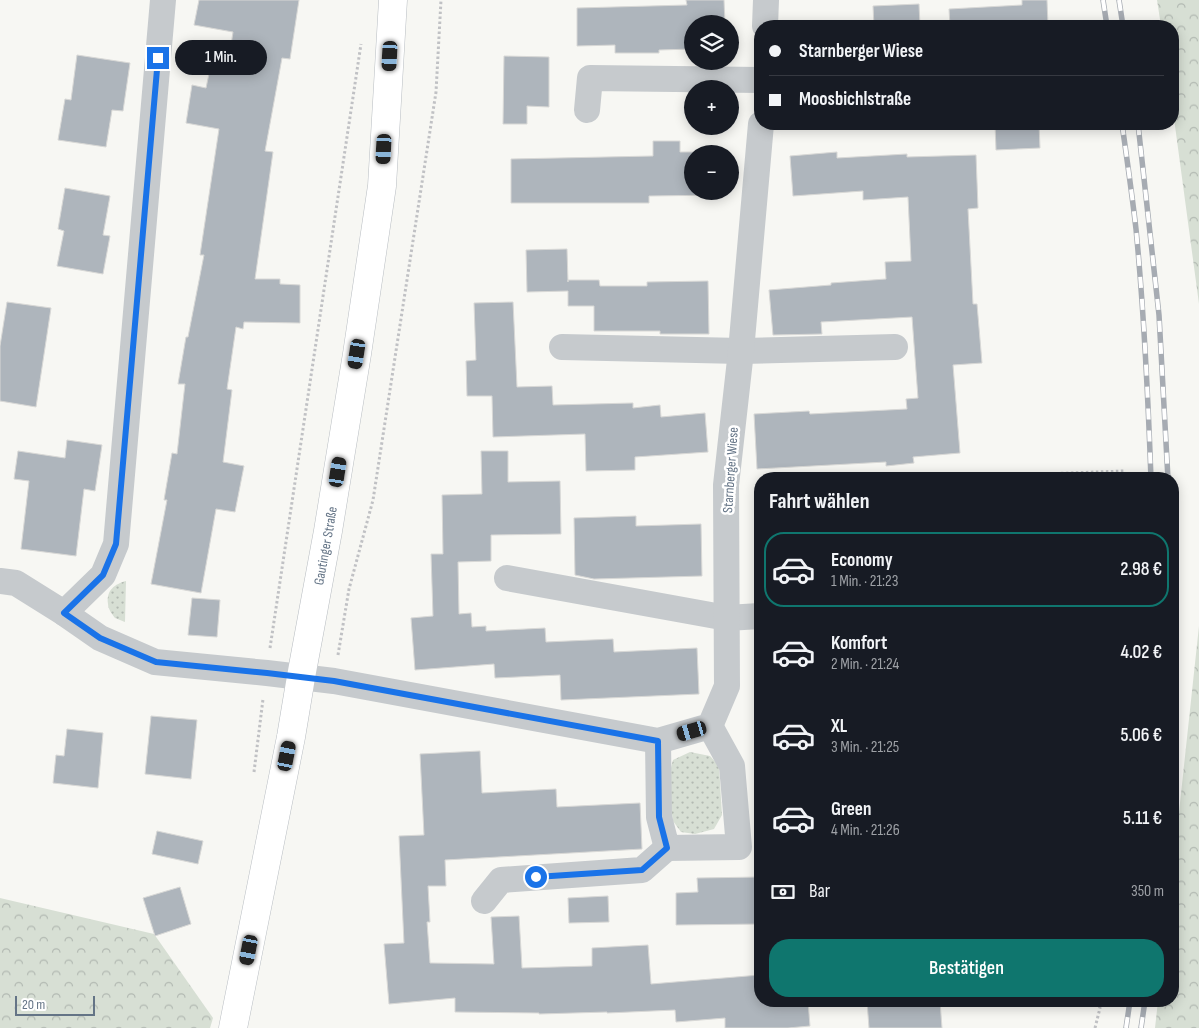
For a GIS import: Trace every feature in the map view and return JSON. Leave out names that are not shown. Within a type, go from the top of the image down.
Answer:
[{"type":"main road","name":"Gautinger Straße","points":[[233,1028],[291,737],[357,354],[382,186],[393,0]]},
{"type":"street","points":[[64,613],[103,575],[116,544],[163,0]]},
{"type":"street","points":[[765,20],[766,0]]},
{"type":"street","points":[[587,110],[590,78],[754,80]]},
{"type":"street","name":"Starnberger Wiese","points":[[710,726],[727,686],[726,485],[741,351],[760,130]]},
{"type":"street","points":[[562,347],[741,351],[895,347]]},
{"type":"street","points":[[507,578],[727,618],[754,616]]},
{"type":"street","points":[[0,582],[16,583],[100,638],[156,662],[334,681],[658,741],[710,726],[732,766],[749,847],[667,848],[642,870],[501,880],[484,901]]},
{"type":"street","points":[[658,741],[659,817],[667,848]]},
{"type":"path","points":[[334,681],[349,589],[373,500],[436,92],[441,0]]},
{"type":"path","points":[[267,673],[361,39]]},
{"type":"path","points":[[1097,472],[1124,472]]},
{"type":"path","points":[[1095,1028],[1100,1007]]},
{"type":"green space","points":[[1157,0],[1199,0],[1199,304],[1176,130],[1179,130],[1179,20],[1160,20]]},
{"type":"green space","points":[[126,581],[125,622],[115,618],[110,611],[108,595],[112,588]]},
{"type":"green space","points":[[1199,626],[1199,1028],[1155,1028],[1157,1007],[1179,1007],[1179,812]]},
{"type":"green space","points":[[690,752],[710,756],[719,766],[722,815],[714,829],[695,834],[681,832],[673,821],[667,783],[673,760]]},
{"type":"green space","points":[[0,898],[154,934],[213,1018],[210,1028],[0,1028]]},
{"type":"building","points":[[199,0],[299,0],[290,59],[282,58],[265,151],[273,152],[255,279],[280,279],[280,284],[300,285],[300,323],[244,322],[243,329],[236,327],[227,389],[232,390],[223,462],[244,466],[235,512],[216,509],[201,593],[151,584],[167,500],[164,500],[172,453],[177,454],[185,384],[178,384],[204,255],[200,255],[219,129],[186,123],[192,85],[206,88],[210,69],[227,72],[233,32],[194,25]]},
{"type":"building","points":[[686,0],[724,0],[725,15],[684,15],[684,49],[659,50],[659,53],[615,53],[615,45],[577,46],[577,8],[687,5]]},
{"type":"building","points":[[1022,0],[1047,0],[1048,20],[950,20],[949,9],[1022,5]]},
{"type":"building","points":[[919,4],[920,20],[874,20],[873,6]]},
{"type":"building","points":[[77,55],[130,63],[123,111],[112,110],[106,147],[58,140],[65,99],[71,100]]},
{"type":"building","points":[[504,56],[549,57],[549,107],[527,106],[527,124],[503,124]]},
{"type":"building","points":[[995,130],[1039,130],[1040,148],[996,150]]},
{"type":"building","points":[[653,141],[680,141],[680,152],[684,152],[684,196],[649,196],[649,203],[511,203],[511,159],[653,156]]},
{"type":"building","points":[[837,152],[837,158],[907,154],[907,157],[976,155],[978,208],[968,209],[973,304],[977,304],[982,363],[953,365],[960,453],[913,457],[914,463],[886,466],[886,462],[757,469],[754,414],[809,411],[810,414],[907,409],[906,399],[918,398],[912,317],[821,322],[822,334],[773,335],[769,290],[886,279],[885,262],[911,261],[908,197],[863,200],[863,191],[793,196],[790,156]]},
{"type":"building","points":[[65,188],[110,196],[103,235],[110,236],[103,274],[57,266],[64,231],[58,229]]},
{"type":"building","points":[[567,249],[568,282],[568,280],[599,280],[600,286],[647,286],[647,282],[708,281],[709,334],[660,334],[660,331],[594,331],[594,306],[568,306],[568,291],[527,292],[526,250]]},
{"type":"building","points":[[7,302],[51,308],[36,407],[0,401],[0,346]]},
{"type":"building","points":[[513,302],[517,387],[552,386],[553,405],[633,403],[633,408],[660,405],[661,417],[705,413],[708,452],[635,457],[635,470],[586,471],[585,434],[493,437],[492,396],[467,396],[466,361],[476,360],[474,303]]},
{"type":"building","points":[[67,440],[102,445],[95,491],[84,489],[76,556],[21,549],[29,481],[14,479],[18,451],[65,458]]},
{"type":"building","points":[[481,451],[508,451],[508,482],[560,481],[561,534],[491,535],[491,561],[458,562],[459,614],[471,613],[472,627],[486,626],[486,631],[545,628],[546,642],[613,639],[614,652],[697,648],[699,694],[561,700],[560,675],[495,678],[494,664],[415,670],[411,618],[433,616],[431,554],[443,554],[442,495],[482,494]]},
{"type":"building","points":[[636,516],[636,526],[701,524],[702,576],[594,579],[575,575],[574,518]]},
{"type":"building","points":[[192,598],[220,600],[217,637],[188,635]]},
{"type":"building","points":[[151,716],[197,720],[191,779],[145,774]]},
{"type":"building","points":[[67,729],[103,733],[98,788],[53,783],[56,755],[64,756]]},
{"type":"building","points":[[480,751],[482,793],[556,789],[557,807],[640,803],[642,849],[445,860],[446,886],[428,886],[430,922],[427,922],[430,963],[494,964],[491,917],[519,916],[522,968],[592,966],[592,948],[648,945],[651,984],[754,975],[754,1007],[808,1007],[810,1026],[725,1028],[725,1018],[676,1022],[675,1010],[539,1014],[455,1012],[455,998],[389,1004],[384,944],[404,943],[399,836],[424,835],[420,754]]},
{"type":"building","points":[[157,831],[203,841],[198,864],[152,854]]},
{"type":"building","points":[[754,877],[754,924],[676,925],[676,893],[698,892],[697,878]]},
{"type":"building","points":[[180,887],[191,924],[155,936],[143,898]]},
{"type":"building","points":[[608,896],[609,922],[569,923],[568,898]]},
{"type":"building","points":[[867,1007],[940,1007],[942,1028],[869,1028]]},
{"type":"railway","points":[[1103,0],[1106,20]]},
{"type":"railway","points":[[1119,0],[1122,20]]},
{"type":"railway","points":[[1123,130],[1139,260],[1151,472]]},
{"type":"railway","points":[[1139,130],[1159,315],[1168,472]]},
{"type":"railway","points":[[1126,1028],[1129,1007]]},
{"type":"railway","points":[[1141,1028],[1144,1007]]},
{"type":"route","points":[[158,58],[116,544],[103,575],[64,613],[100,638],[156,662],[334,681],[658,741],[659,817],[667,848],[642,870],[536,877]]}]
